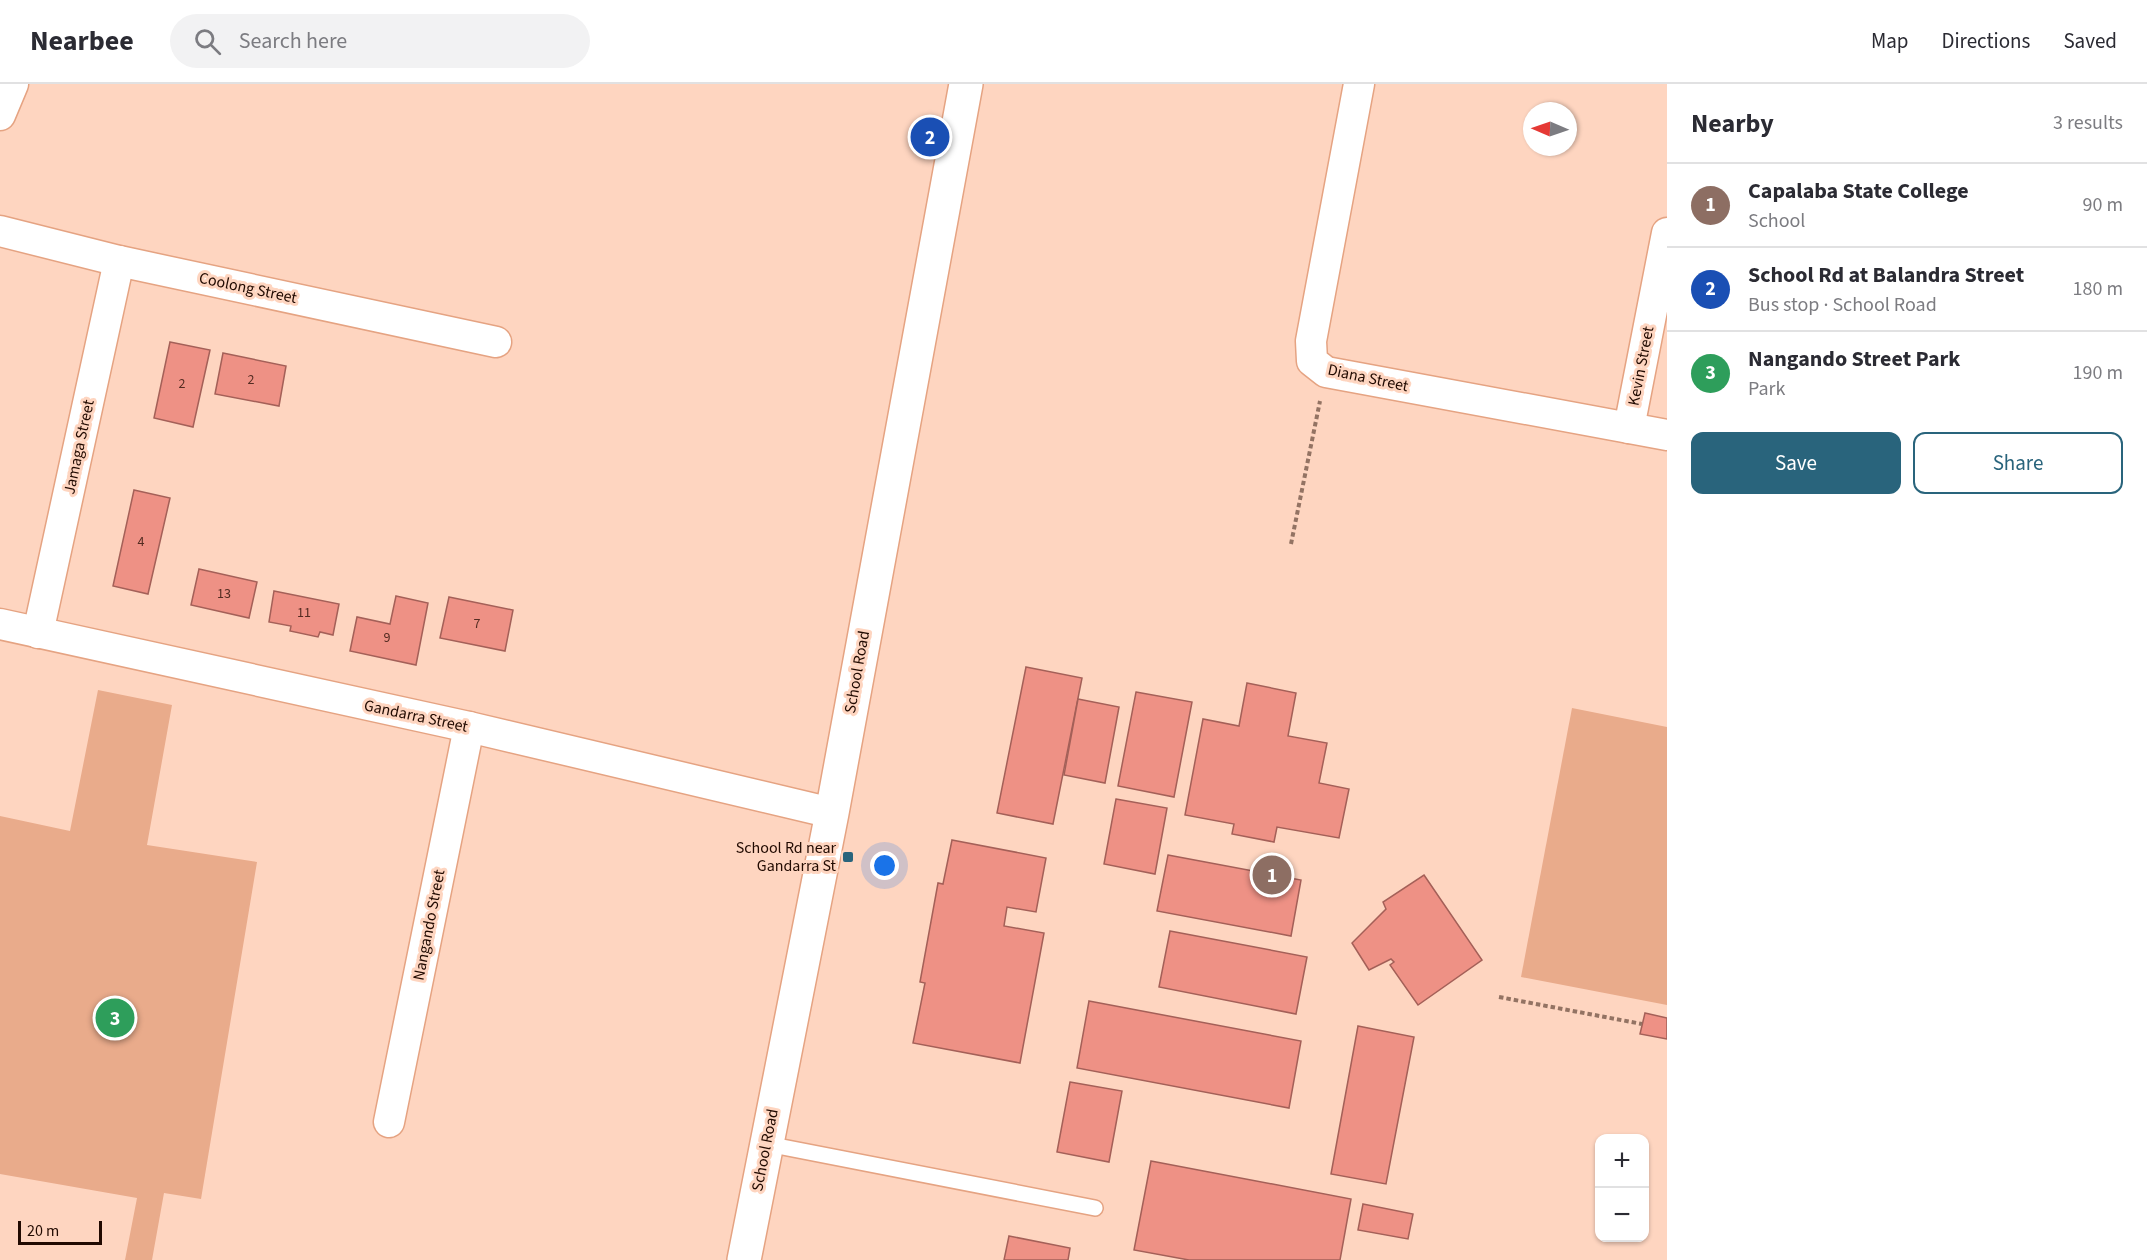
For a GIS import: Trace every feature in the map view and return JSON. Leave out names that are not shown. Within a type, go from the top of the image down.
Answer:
[{"type":"street","points":[[0,115],[13,84]]},
{"type":"street","name":"School Road","points":[[744,1260],[832,813],[966,84]]},
{"type":"street","name":"Diana Street","points":[[1359,84],[1311,341],[1312,361],[1326,372],[1667,435]]},
{"type":"street","name":"Coolong Street","points":[[0,231],[119,261],[496,342]]},
{"type":"street","name":"Kevin Street","points":[[1629,428],[1667,233]]},
{"type":"street","name":"Jamaga Street","points":[[38,633],[119,261]]},
{"type":"street","name":"Gandarra Street","points":[[0,624],[469,728],[832,813]]},
{"type":"street","name":"Nangando Street","points":[[389,1122],[469,728]]},
{"type":"lane","points":[[766,1144],[1095,1208]]},
{"type":"path","points":[[1291,544],[1326,372]]},
{"type":"path","points":[[1499,997],[1642,1024]]},
{"type":"shaded area","points":[[98,690],[172,705],[147,845],[257,862],[201,1199],[164,1193],[152,1260],[125,1260],[137,1198],[0,1174],[0,816],[70,831]]},
{"type":"shaded area","points":[[1572,708],[1667,727],[1667,1005],[1521,977]]},
{"type":"building","points":[[170,342],[210,350],[193,427],[154,418]]},
{"type":"building","points":[[223,353],[286,366],[279,406],[215,394]]},
{"type":"building","points":[[134,490],[170,498],[148,594],[113,586]]},
{"type":"building","points":[[199,569],[257,582],[249,618],[191,605]]},
{"type":"building","points":[[274,591],[339,604],[333,635],[320,632],[318,637],[290,631],[291,626],[269,622]]},
{"type":"building","points":[[396,596],[428,603],[416,665],[350,651],[357,617],[390,624]]},
{"type":"building","points":[[449,597],[513,610],[505,651],[440,638]]},
{"type":"building","points":[[1026,667],[1082,678],[1053,824],[997,813]]},
{"type":"building","points":[[1247,683],[1296,693],[1288,736],[1327,743],[1319,783],[1349,789],[1339,838],[1277,827],[1274,842],[1232,834],[1234,824],[1185,815],[1203,719],[1239,726]]},
{"type":"building","points":[[1136,692],[1192,702],[1174,797],[1118,786]]},
{"type":"building","points":[[1078,699],[1119,707],[1105,783],[1064,775]]},
{"type":"building","points":[[1116,799],[1167,808],[1155,874],[1104,864]]},
{"type":"building","points":[[952,840],[1046,858],[1036,912],[1007,907],[1004,926],[1044,933],[1020,1063],[913,1043],[925,983],[920,982],[938,883],[943,884]]},
{"type":"building","points":[[1168,855],[1301,880],[1291,936],[1157,911]]},
{"type":"building","points":[[1424,875],[1482,960],[1418,1005],[1390,965],[1394,962],[1391,959],[1369,970],[1352,943],[1386,909],[1383,902]]},
{"type":"building","points":[[1170,931],[1307,957],[1296,1014],[1159,987]]},
{"type":"building","points":[[1089,1001],[1301,1041],[1289,1108],[1077,1068]]},
{"type":"building","points":[[1645,1013],[1667,1018],[1667,1039],[1640,1034]]},
{"type":"building","points":[[1358,1026],[1414,1037],[1386,1184],[1331,1174]]},
{"type":"building","points":[[1070,1082],[1122,1091],[1109,1162],[1057,1152]]},
{"type":"building","points":[[1151,1161],[1351,1199],[1340,1260],[1189,1260],[1134,1250]]},
{"type":"building","points":[[1363,1204],[1413,1214],[1408,1239],[1358,1230]]},
{"type":"building","points":[[1009,1236],[1070,1248],[1068,1260],[1004,1260]]},
{"type":"place","name":"School Rd at Balandra Street","points":[[930,137]]},
{"type":"place","name":"School Rd near Gandarra St","points":[[848,857]]},
{"type":"place","name":"Capalaba State College","points":[[1272,875]]},
{"type":"place","name":"Nangando Street Park","points":[[115,1018]]}]
